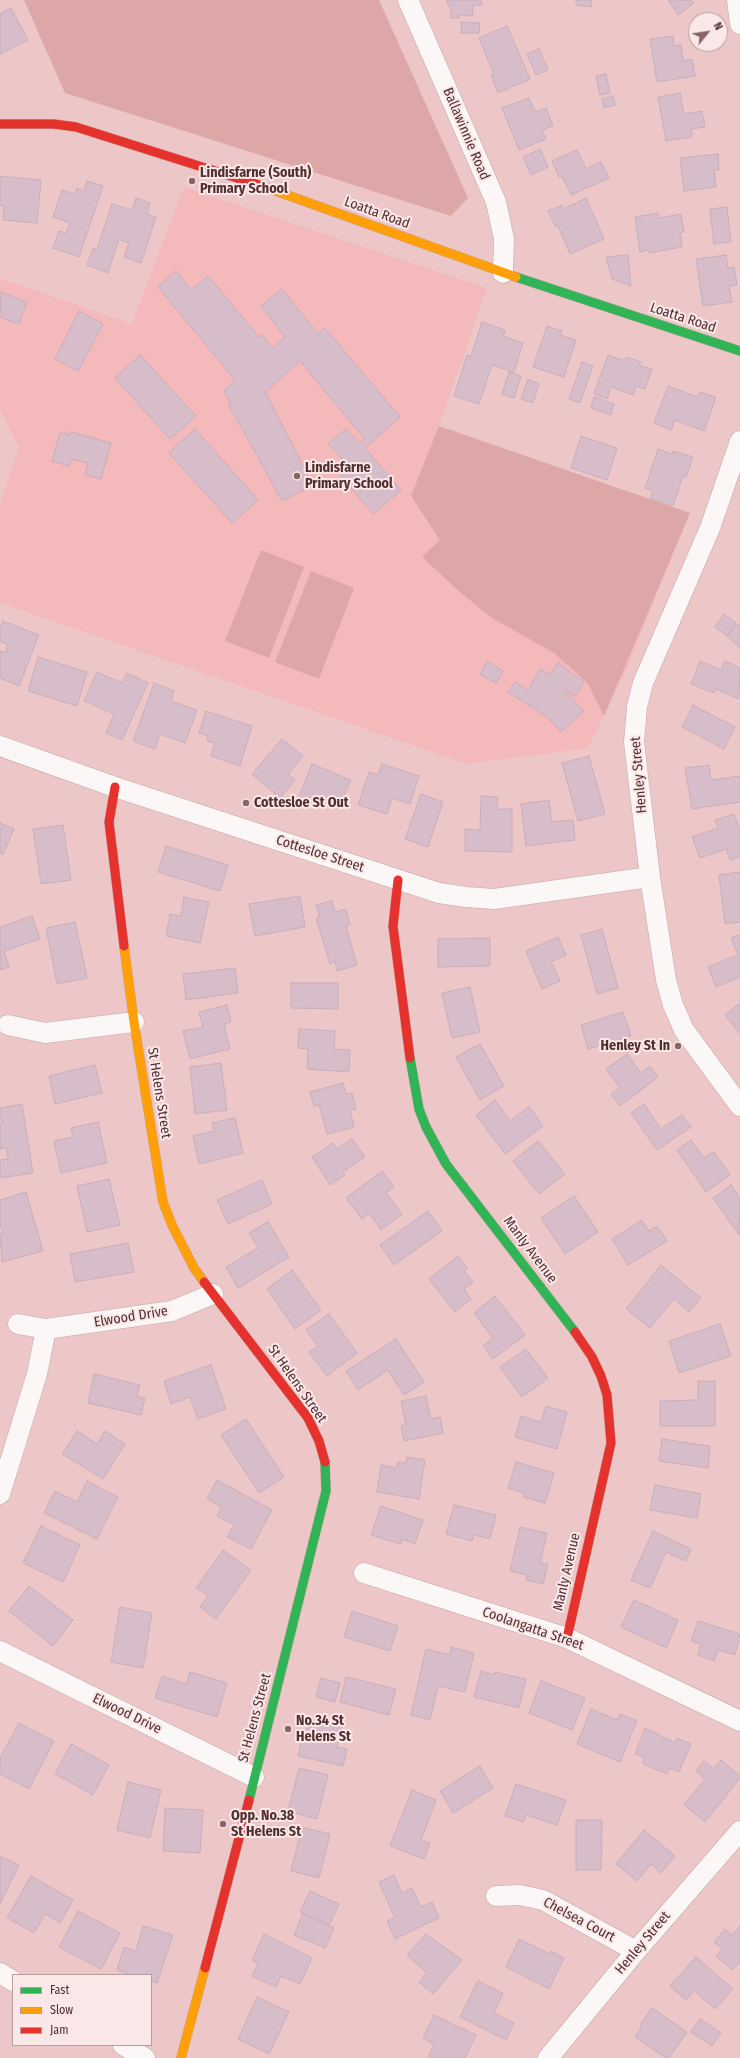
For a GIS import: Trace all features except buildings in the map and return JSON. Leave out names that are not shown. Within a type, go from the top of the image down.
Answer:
[{"type":"street","name":"Ballawinnie Road","points":[[408,0],[496,202],[504,239],[503,273]]},
{"type":"street","points":[[737,0],[740,24]]},
{"type":"street","name":"Loatta Road","points":[[0,124],[54,124],[76,127],[109,136],[268,188],[503,273],[740,351]]},
{"type":"street","name":"Henley Street","points":[[740,441],[710,528],[643,683],[637,707],[634,742],[650,877],[666,980],[673,1005],[684,1030],[740,1106]]},
{"type":"street","name":"Cottesloe Street","points":[[0,746],[115,787],[439,893],[466,898],[494,899],[650,877]]},
{"type":"street","name":"St Helens Street","points":[[115,787],[109,822],[134,1022],[158,1179],[163,1202],[181,1246],[194,1268],[308,1418],[319,1441],[325,1464],[326,1491],[314,1544],[200,1990],[181,2058]]},
{"type":"street","name":"Manly Avenue","points":[[398,880],[393,926],[411,1068],[419,1109],[426,1127],[446,1164],[584,1344],[601,1376],[607,1395],[610,1416],[611,1443],[567,1638]]},
{"type":"street","points":[[8,1025],[46,1033],[134,1022]]},
{"type":"street","name":"Elwood Drive","points":[[18,1324],[46,1329],[172,1312],[213,1294]]},
{"type":"street","points":[[0,1494],[37,1374],[46,1329]]},
{"type":"street","name":"Coolangatta Street","points":[[364,1573],[567,1638],[740,1721]]},
{"type":"street","name":"Elwood Drive","points":[[0,1651],[254,1777]]},
{"type":"street","name":"Henley Street","points":[[548,2058],[636,1951],[740,1831]]},
{"type":"street","name":"Chelsea Court","points":[[496,1896],[520,1894],[543,1900],[636,1951]]},
{"type":"street","points":[[0,1973],[12,1980]]},
{"type":"street","points":[[125,2046],[145,2058]]},
{"type":"shaded area","points":[[24,0],[379,0],[468,198],[451,216],[65,93]]},
{"type":"shaded area","name":"Lindisfarne Primary School","points":[[184,187],[487,288],[439,426],[690,513],[627,668],[588,748],[467,764],[0,603],[0,505],[19,447],[0,410],[0,278],[132,324]]},
{"type":"shaded area","points":[[439,426],[690,513],[604,716],[588,684],[554,653],[492,618],[461,593],[422,557],[440,540],[411,496]]},
{"type":"shaded area","points":[[261,550],[304,567],[269,658],[225,641]]},
{"type":"shaded area","points":[[311,571],[354,588],[319,679],[275,662]]},
{"type":"traffic: fast","points":[[516,277],[740,351]]},
{"type":"traffic: fast","points":[[410,1058],[419,1109],[426,1127],[446,1164],[575,1332]]},
{"type":"traffic: fast","points":[[249,1800],[326,1491],[325,1462]]},
{"type":"traffic: slow","points":[[259,185],[516,277]]},
{"type":"traffic: slow","points":[[124,946],[134,1022],[163,1202],[172,1225],[194,1268],[204,1282]]},
{"type":"traffic: slow","points":[[181,2058],[205,1968]]},
{"type":"traffic: jam","points":[[0,124],[54,124],[76,127],[259,185]]},
{"type":"traffic: jam","points":[[115,787],[109,822],[124,946]]},
{"type":"traffic: jam","points":[[398,880],[393,926],[410,1058]]},
{"type":"traffic: jam","points":[[204,1282],[308,1418],[319,1441],[325,1462]]},
{"type":"traffic: jam","points":[[567,1638],[611,1443],[607,1395],[601,1376],[592,1357],[575,1332]]},
{"type":"traffic: jam","points":[[205,1968],[249,1800]]},
{"type":"place","name":"Lindisfarne (South) Primary School","points":[[192,181]]},
{"type":"place","name":"Lindisfarne Primary School","points":[[297,476]]},
{"type":"place","name":"Cottesloe St Out","points":[[246,803]]},
{"type":"place","name":"Henley St In","points":[[678,1046]]},
{"type":"place","name":"No.34 St Helens St","points":[[288,1729]]},
{"type":"place","name":"Opp. No.38 St Helens St","points":[[223,1824]]}]
